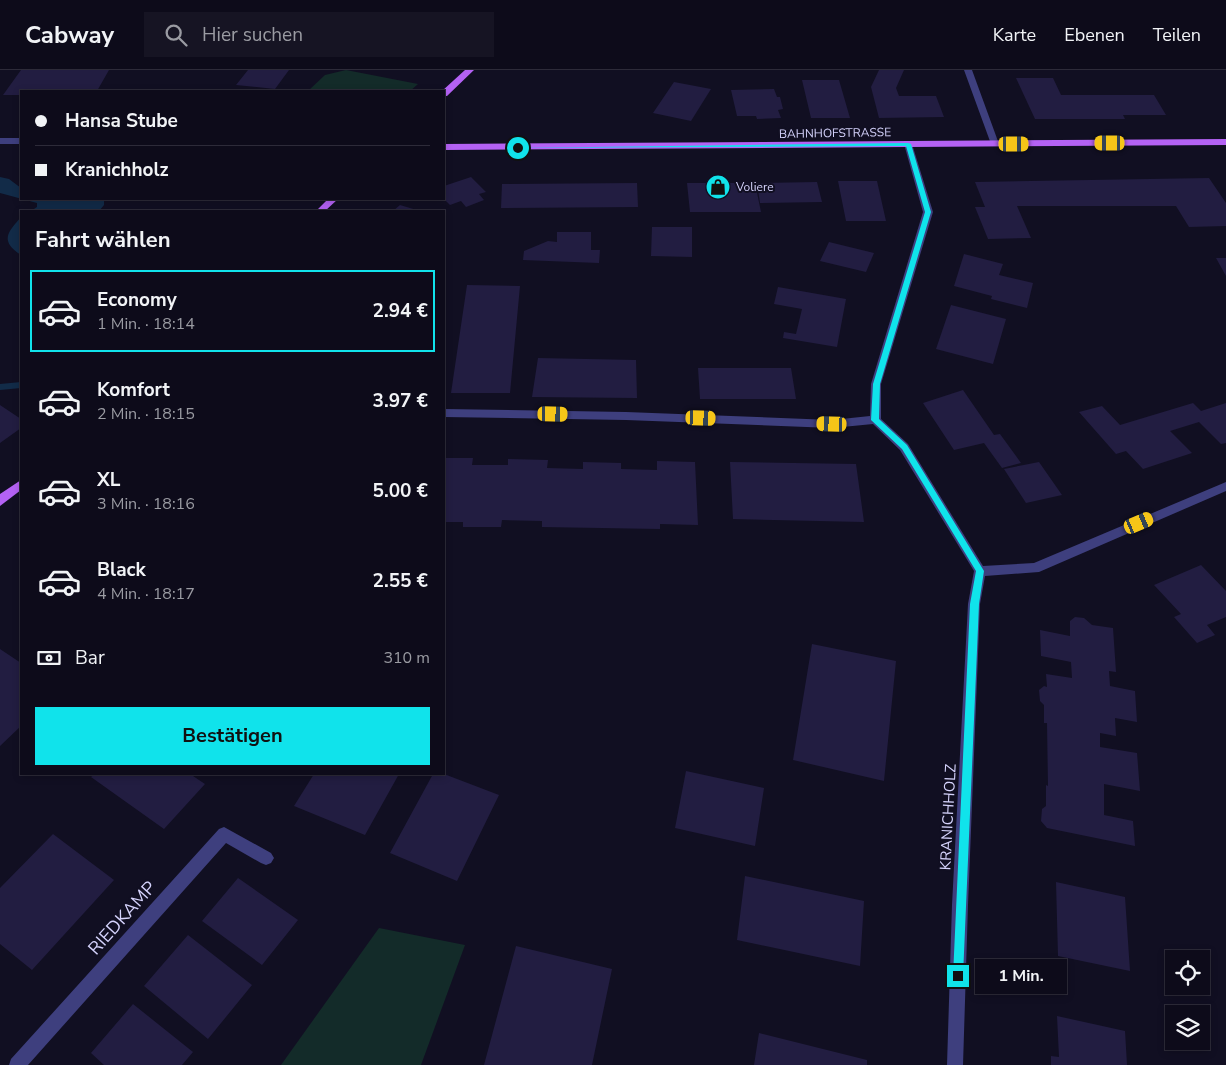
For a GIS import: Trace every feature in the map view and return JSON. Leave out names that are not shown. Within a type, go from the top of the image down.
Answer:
[{"type":"main road","points":[[445,93],[470,70]]},
{"type":"main road","name":"BAHNHOFSTRASSE","points":[[445,147],[1226,142]]},
{"type":"main road","points":[[321,210],[332,200]]},
{"type":"main road","points":[[0,501],[20,485]]},
{"type":"street","points":[[968,70],[995,144]]},
{"type":"street","points":[[0,141],[20,141]]},
{"type":"street","points":[[875,420],[876,384],[928,212],[908,144]]},
{"type":"street","points":[[445,413],[626,416],[832,424],[875,420],[904,447],[980,571],[1035,568],[1226,486]]},
{"type":"street","name":"KRANICHHOLZ","points":[[955,1065],[960,895],[974,604],[980,571]]},
{"type":"street","name":"RIEDKAMP","points":[[17,1065],[224,834],[266,858]]},
{"type":"green space","points":[[346,70],[418,84],[411,90],[309,90],[325,75]]},
{"type":"green space","points":[[379,928],[465,945],[421,1065],[281,1065]]},
{"type":"water","points":[[0,177],[9,179],[20,187],[20,199],[0,193]]},
{"type":"water","points":[[26,200],[104,200],[104,205],[100,210],[32,210],[37,207],[37,203]]},
{"type":"water","points":[[20,218],[20,254],[14,250],[8,241],[9,232]]},
{"type":"building","points":[[21,70],[109,70],[98,90],[20,90],[20,95],[3,95]]},
{"type":"building","points":[[248,70],[289,70],[275,89],[236,85]]},
{"type":"building","points":[[879,70],[904,70],[896,88],[899,96],[936,96],[944,117],[879,118],[871,87]]},
{"type":"building","points":[[1016,78],[1053,78],[1061,95],[1154,95],[1166,115],[1123,115],[1125,119],[1035,119]]},
{"type":"building","points":[[802,80],[839,80],[850,118],[811,118]]},
{"type":"building","points":[[674,82],[711,89],[691,121],[653,113]]},
{"type":"building","points":[[774,89],[777,97],[780,97],[783,109],[778,110],[781,118],[757,119],[756,116],[737,116],[731,90]]},
{"type":"building","points":[[471,177],[486,192],[479,194],[484,200],[466,207],[461,201],[450,205],[445,200],[445,186]]},
{"type":"building","points":[[1209,178],[1226,203],[1226,226],[1189,227],[1176,206],[1017,206],[1031,238],[988,239],[975,207],[985,207],[975,182]]},
{"type":"building","points":[[838,181],[877,181],[886,221],[846,221]]},
{"type":"building","points":[[817,182],[822,202],[760,203],[757,183]]},
{"type":"building","points":[[637,183],[638,207],[501,208],[502,184]]},
{"type":"building","points":[[687,183],[755,183],[761,212],[690,212]]},
{"type":"building","points":[[400,205],[417,210],[394,210]]},
{"type":"building","points":[[652,227],[692,227],[692,257],[651,256]]},
{"type":"building","points":[[557,232],[591,232],[591,250],[600,250],[599,263],[523,260],[524,251],[548,241],[557,242]]},
{"type":"building","points":[[829,242],[874,253],[866,272],[820,261]]},
{"type":"building","points":[[964,254],[1003,264],[999,275],[1033,283],[1027,308],[991,299],[992,296],[954,286]]},
{"type":"building","points":[[1216,258],[1226,258],[1226,276]]},
{"type":"building","points":[[467,285],[520,286],[510,393],[451,393]]},
{"type":"building","points":[[778,287],[846,299],[837,347],[783,338],[784,332],[796,334],[802,309],[774,304]]},
{"type":"building","points":[[951,305],[1006,319],[993,364],[936,349]]},
{"type":"building","points":[[538,358],[636,360],[637,398],[532,397]]},
{"type":"building","points":[[698,368],[791,368],[796,399],[700,399]]},
{"type":"building","points":[[963,390],[994,435],[1000,434],[1021,463],[1002,468],[984,443],[954,450],[923,403]]},
{"type":"building","points":[[1193,403],[1201,411],[1226,403],[1226,443],[1221,444],[1199,422],[1170,431],[1192,453],[1143,469],[1126,451],[1116,454],[1079,412],[1102,406],[1120,425]]},
{"type":"building","points":[[0,405],[20,418],[20,429],[0,443]]},
{"type":"building","points":[[445,458],[473,458],[472,465],[508,465],[508,459],[548,460],[547,468],[583,469],[583,462],[621,463],[621,469],[657,470],[657,461],[695,462],[698,525],[660,524],[660,529],[542,527],[542,521],[502,520],[501,527],[463,527],[463,522],[445,522]]},
{"type":"building","points":[[730,462],[856,464],[864,522],[733,519]]},
{"type":"building","points":[[1039,462],[1062,495],[1026,503],[1004,469]]},
{"type":"building","points":[[1201,565],[1226,591],[1226,617],[1207,625],[1215,635],[1197,643],[1174,617],[1181,614],[1154,585]]},
{"type":"building","points":[[1075,617],[1084,618],[1092,625],[1113,628],[1116,672],[1109,671],[1110,686],[1135,691],[1137,722],[1115,718],[1116,736],[1100,733],[1100,747],[1137,753],[1140,791],[1104,784],[1104,815],[1133,821],[1135,846],[1047,828],[1041,821],[1042,809],[1046,806],[1046,785],[1048,786],[1047,723],[1044,723],[1044,705],[1040,701],[1039,690],[1044,686],[1047,687],[1046,674],[1072,678],[1071,662],[1041,656],[1040,630],[1070,636],[1070,621]]},
{"type":"building","points":[[812,644],[896,661],[884,781],[793,760]]},
{"type":"building","points":[[0,649],[20,662],[20,727],[0,746]]},
{"type":"building","points":[[686,771],[764,788],[755,846],[675,828]]},
{"type":"building","points":[[445,774],[499,795],[457,881],[390,853],[432,775]]},
{"type":"building","points":[[94,775],[192,775],[205,784],[164,829],[91,777]]},
{"type":"building","points":[[313,775],[398,775],[365,835],[294,806]]},
{"type":"building","points":[[53,834],[114,880],[32,970],[0,944],[0,888]]},
{"type":"building","points":[[745,876],[864,901],[860,966],[737,940]]},
{"type":"building","points":[[238,878],[298,920],[262,965],[202,921]]},
{"type":"building","points":[[1056,882],[1125,897],[1130,971],[1058,956]]},
{"type":"building","points":[[188,935],[252,985],[208,1039],[144,986]]},
{"type":"building","points":[[516,946],[612,969],[592,1065],[484,1065]]},
{"type":"building","points":[[133,1004],[193,1052],[182,1065],[104,1065],[91,1053]]},
{"type":"building","points":[[1057,1016],[1125,1031],[1127,1065],[1051,1065],[1051,1056],[1059,1057]]},
{"type":"building","points":[[759,1033],[867,1060],[867,1065],[754,1065]]},
{"type":"waterway","points":[[0,387],[20,385]]},
{"type":"place","name":"Voliere","points":[[718,187]]},
{"type":"route","points":[[518,148],[908,144],[928,212],[876,384],[875,420],[904,447],[980,571],[974,604],[958,976]]}]
